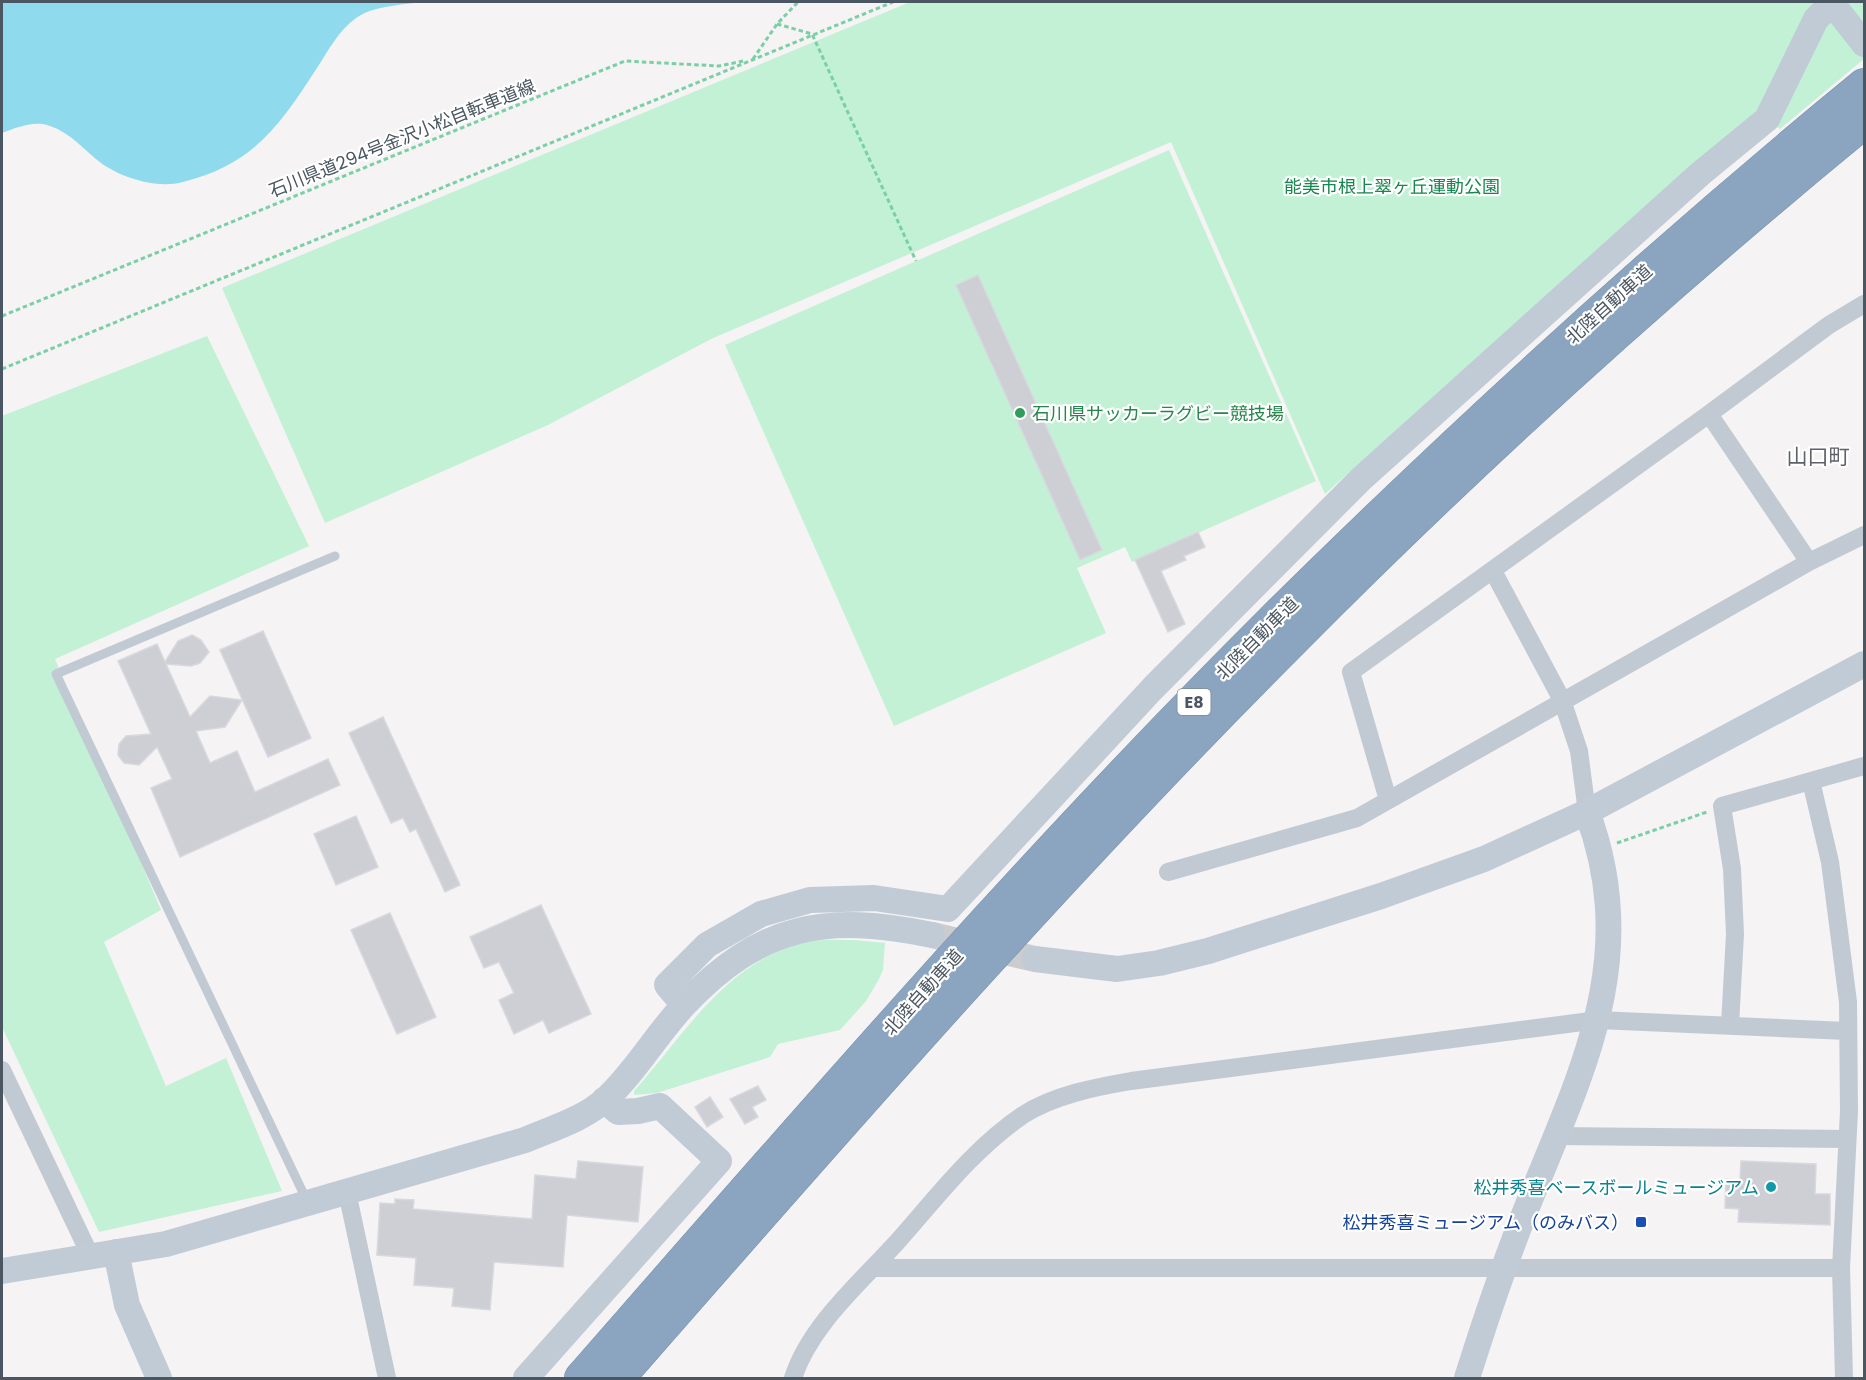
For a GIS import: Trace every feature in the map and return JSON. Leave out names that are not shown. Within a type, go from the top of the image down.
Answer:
[{"type":"highway","name":"北陸自動車道","points":[[581,1378],[750,1185],[995,912],[1271,622],[1529,375],[1780,154],[1864,85]]},
{"type":"highway","name":"北陸自動車道","points":[[618,1378],[762,1213],[1025,921],[1290,642],[1557,388],[1671,286],[1864,122]]},
{"type":"street","points":[[684,1005],[667,985],[707,945],[761,914],[810,900],[874,898],[948,909],[1153,688],[1361,479],[1700,174],[1767,119],[1816,19],[1831,2],[1858,36]]},
{"type":"street","points":[[1389,800],[1352,672],[1829,325],[1864,304]]},
{"type":"street","points":[[1709,414],[1809,562]]},
{"type":"street","points":[[1168,872],[1357,818],[1809,562],[1864,535]]},
{"type":"street","points":[[1467,1378],[1502,1268],[1556,1136],[1598,1020],[1608,971],[1610,909],[1601,849],[1587,812],[1579,751],[1562,700],[1493,571]]},
{"type":"street","points":[[1035,959],[1117,969],[1159,963],[1208,951],[1381,896],[1484,859],[1587,812],[1864,664]]},
{"type":"street","points":[[1730,1025],[1735,934],[1732,869],[1722,806],[1864,766]]},
{"type":"street","points":[[1811,781],[1830,862],[1845,972],[1847,1139],[1841,1268],[1844,1378]]},
{"type":"street","points":[[2,1271],[166,1244],[525,1140],[564,1124],[604,1100],[645,1055],[684,1005],[726,966],[755,946],[786,933],[821,925],[854,923],[890,926],[932,935]]},
{"type":"street","points":[[793,1378],[809,1345],[833,1313],[976,1152],[1024,1114],[1066,1097],[1131,1081],[1598,1020],[1847,1031]]},
{"type":"street","points":[[2,1070],[90,1255]]},
{"type":"street","points":[[526,1378],[719,1161],[660,1106],[638,1111],[618,1112],[604,1100]]},
{"type":"street","points":[[1556,1136],[1847,1139]]},
{"type":"street","points":[[347,1192],[387,1378]]},
{"type":"street","points":[[116,1252],[127,1305],[159,1378]]},
{"type":"street","points":[[874,1268],[1841,1268]]},
{"type":"lane","points":[[309,1203],[56,674],[335,556]]},
{"type":"path","points":[[752,59],[777,24],[798,2]]},
{"type":"path","points":[[2,369],[893,2]]},
{"type":"path","points":[[777,24],[812,34],[916,261]]},
{"type":"path","name":"石川県道294号金沢小松自転車道線","points":[[2,316],[625,61],[718,66],[752,59]]},
{"type":"path","points":[[1601,849],[1722,806]]},
{"type":"green space","name":"能美市根上翠ヶ丘運動公園","points":[[910,2],[1864,2],[1864,59],[1780,129],[1760,116],[1509,329],[1325,494],[1171,142],[711,339],[548,425],[325,523],[222,288]]},
{"type":"green space","name":"石川県サッカーラグビー競技場","points":[[1169,150],[1316,481],[1132,562],[1125,547],[1077,568],[1106,633],[894,726],[725,345]]},
{"type":"green space","points":[[207,336],[309,546],[55,659],[161,910],[104,942],[166,1086],[226,1058],[282,1191],[99,1232],[2,1027],[2,416]]},
{"type":"green space","points":[[854,940],[885,943],[883,970],[866,1001],[840,1030],[778,1044],[770,1057],[657,1093],[634,1095],[634,1091],[712,1000],[733,979],[757,962],[783,949],[813,941]]},
{"type":"water","points":[[2,2],[422,2],[379,8],[356,18],[339,35],[277,125],[262,140],[228,165],[207,175],[173,184],[162,184],[140,181],[109,168],[71,137],[44,124],[31,124],[2,133]]},
{"type":"building","points":[[978,275],[1102,550],[1080,560],[956,285]]},
{"type":"building","points":[[1198,532],[1205,547],[1184,556],[1186,560],[1161,571],[1185,624],[1168,632],[1135,560]]},
{"type":"building","points":[[263,631],[311,738],[268,757],[220,650]]},
{"type":"building","points":[[192,635],[201,640],[209,652],[200,663],[191,666],[166,664],[190,717],[210,696],[242,700],[225,727],[196,731],[210,763],[237,751],[255,792],[328,759],[340,785],[180,857],[151,788],[172,779],[157,747],[139,765],[124,763],[118,755],[119,744],[126,736],[151,734],[118,661],[157,644],[165,662],[178,641]]},
{"type":"building","points":[[383,717],[460,885],[445,892],[416,829],[410,832],[403,818],[391,823],[349,733]]},
{"type":"building","points":[[356,816],[378,867],[336,885],[314,834]]},
{"type":"building","points":[[541,905],[591,1014],[549,1033],[543,1020],[514,1034],[499,1000],[514,993],[499,962],[484,968],[470,937]]},
{"type":"building","points":[[390,913],[436,1017],[397,1034],[351,930]]},
{"type":"building","points":[[758,1086],[766,1100],[752,1107],[758,1117],[745,1124],[730,1099]]},
{"type":"building","points":[[710,1097],[723,1117],[707,1127],[695,1107]]},
{"type":"building","points":[[578,1161],[643,1167],[638,1222],[567,1215],[563,1267],[494,1262],[490,1310],[452,1306],[454,1288],[414,1285],[416,1258],[377,1255],[380,1203],[395,1204],[395,1199],[414,1200],[413,1209],[532,1219],[535,1175],[576,1179]]},
{"type":"building","name":"松井秀喜ベースボールミュージアム","points":[[1741,1161],[1816,1164],[1815,1194],[1830,1194],[1830,1225],[1738,1222],[1739,1209],[1725,1208],[1726,1179],[1740,1180]]},
{"type":"tunnel","points":[[932,935],[1035,959]]},
{"type":"place","name":"石川県サッカーラグビー競技場","points":[[1020,413]]},
{"type":"place","name":"松井秀喜ベースボールミュージアム","points":[[1771,1187]]},
{"type":"place","name":"松井秀喜ミュージアム（のみバス）","points":[[1641,1222]]},
{"type":"district","name":"山口町","points":[[1818,456]]}]
